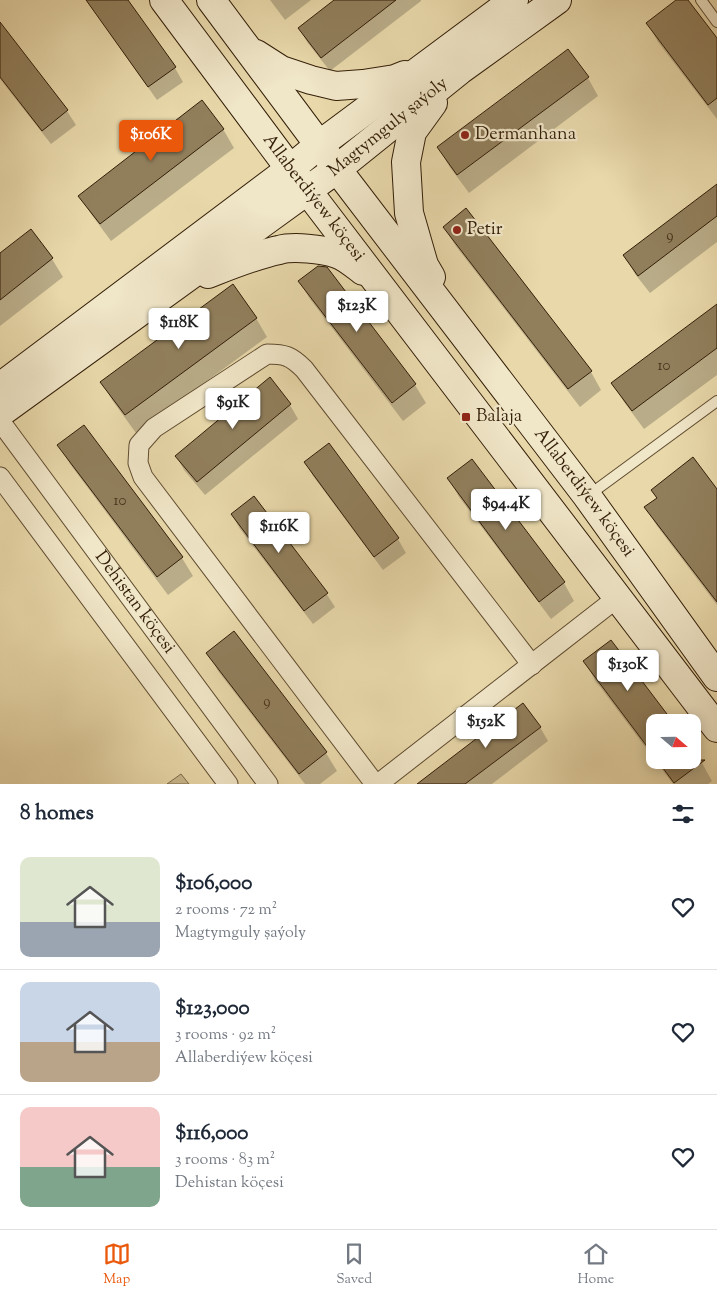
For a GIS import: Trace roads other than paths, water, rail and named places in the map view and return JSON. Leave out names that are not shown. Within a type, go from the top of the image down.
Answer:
[{"type":"street","name":"Allaberdiýew köçesi","points":[[164,0],[290,169],[717,728]]},
{"type":"street","name":"Allaberdiýew köçesi","points":[[211,0],[336,169],[587,496],[717,677]]},
{"type":"street","name":"Magtymguly şaýoly","points":[[0,387],[514,0]]},
{"type":"street","name":"Magtymguly şaýoly","points":[[0,413],[336,169],[460,70],[557,0]]},
{"type":"street","points":[[247,48],[281,70],[336,86],[395,79],[421,69]]},
{"type":"street","points":[[460,70],[412,132],[406,162],[410,213],[424,265],[466,338]]},
{"type":"street","points":[[160,298],[191,280],[280,249],[317,250],[338,254],[375,279]]},
{"type":"street","points":[[532,665],[304,369],[295,360],[280,354],[267,354],[154,428],[139,445],[138,463],[143,477],[376,784],[532,665],[617,598]]},
{"type":"street","name":"Dehistan köçesi","points":[[0,421],[268,784]]},
{"type":"street","name":"Dehistan köçesi","points":[[0,477],[228,784]]},
{"type":"lane","points":[[700,0],[717,22]]},
{"type":"lane","points":[[587,496],[717,401]]},
{"type":"place","name":"Dermanhana","points":[[465,135]]},
{"type":"place","name":"Petir","points":[[457,230]]},
{"type":"place","name":"Balaja","points":[[466,417]]}]
